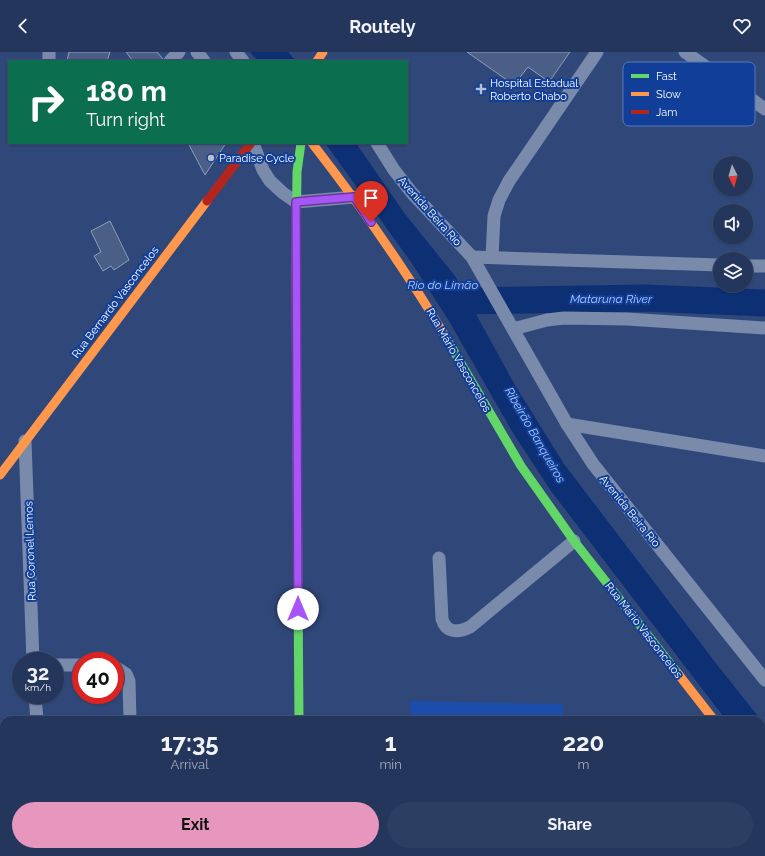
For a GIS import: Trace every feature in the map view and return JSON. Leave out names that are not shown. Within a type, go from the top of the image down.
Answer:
[{"type":"street","points":[[171,60],[179,52]]},
{"type":"street","points":[[197,52],[203,60]]},
{"type":"street","points":[[236,52],[242,60]]},
{"type":"street","points":[[492,257],[494,216],[499,200],[509,181],[597,52]]},
{"type":"street","points":[[685,52],[699,62]]},
{"type":"street","points":[[755,102],[765,109]]},
{"type":"street","name":"Rua Bernardo Vasconcelos","points":[[0,475],[251,144]]},
{"type":"street","points":[[252,144],[263,170],[270,181],[296,202],[354,197]]},
{"type":"street","points":[[299,716],[296,202],[297,172],[301,144]]},
{"type":"street","name":"Rua Mário Vasconcelos","points":[[313,144],[354,197],[413,283],[517,460],[574,541],[711,716]]},
{"type":"street","name":"Avenida Beira Rio","points":[[378,144],[394,170],[412,193],[472,257],[567,424],[601,475],[765,680]]},
{"type":"street","points":[[472,257],[713,265]]},
{"type":"street","points":[[753,266],[765,266]]},
{"type":"street","points":[[511,324],[564,318],[627,319],[765,328]]},
{"type":"street","points":[[567,424],[765,456]]},
{"type":"street","name":"Rua Coronel Lemos","points":[[25,442],[33,652]]},
{"type":"street","points":[[439,558],[442,619],[448,630],[462,631],[470,627],[574,541]]},
{"type":"street","points":[[124,673],[126,674],[128,681],[130,716]]},
{"type":"street","points":[[36,704],[37,716]]},
{"type":"shaded area","points":[[410,701],[563,704],[562,716],[411,716]]},
{"type":"water","points":[[250,52],[288,52],[295,60],[257,60]]},
{"type":"water","name":"Rio do Limão","points":[[326,144],[357,144],[405,214],[455,276],[516,387],[564,464],[758,716],[723,716],[551,491],[513,433],[449,321],[411,262]]},
{"type":"building","points":[[69,52],[110,52],[107,60],[67,60]]},
{"type":"building","points":[[126,52],[157,52],[163,59],[162,60],[132,60]]},
{"type":"building","points":[[467,52],[570,52],[549,82],[528,67],[514,85]]},
{"type":"building","points":[[189,144],[225,144],[205,175]]},
{"type":"building","points":[[110,221],[129,260],[114,270],[111,266],[103,271],[94,256],[101,252],[91,231]]},
{"type":"waterway","name":"Mataruna River","points":[[456,301],[645,298],[765,303]]},
{"type":"traffic: fast","points":[[296,253],[297,172],[301,144]]},
{"type":"traffic: fast","points":[[445,336],[521,466],[574,541],[679,675]]},
{"type":"traffic: fast","points":[[297,457],[299,716]]},
{"type":"traffic: slow","points":[[318,60],[323,52]]},
{"type":"traffic: slow","points":[[313,144],[382,238],[445,336]]},
{"type":"traffic: slow","points":[[0,475],[207,201]]},
{"type":"traffic: slow","points":[[296,253],[297,457]]},
{"type":"traffic: slow","points":[[679,675],[711,716]]},
{"type":"traffic: jam","points":[[207,201],[250,144]]},
{"type":"place","name":"Hospital Estadual Roberto Chabo","points":[[481,89]]},
{"type":"place","name":"Paradise Cycle","points":[[211,158]]},
{"type":"route","points":[[298,609],[296,202],[354,197],[371,222]]},
{"type":"water label","name":"Ribeirão Banqueiros","points":[[535,435]]}]
